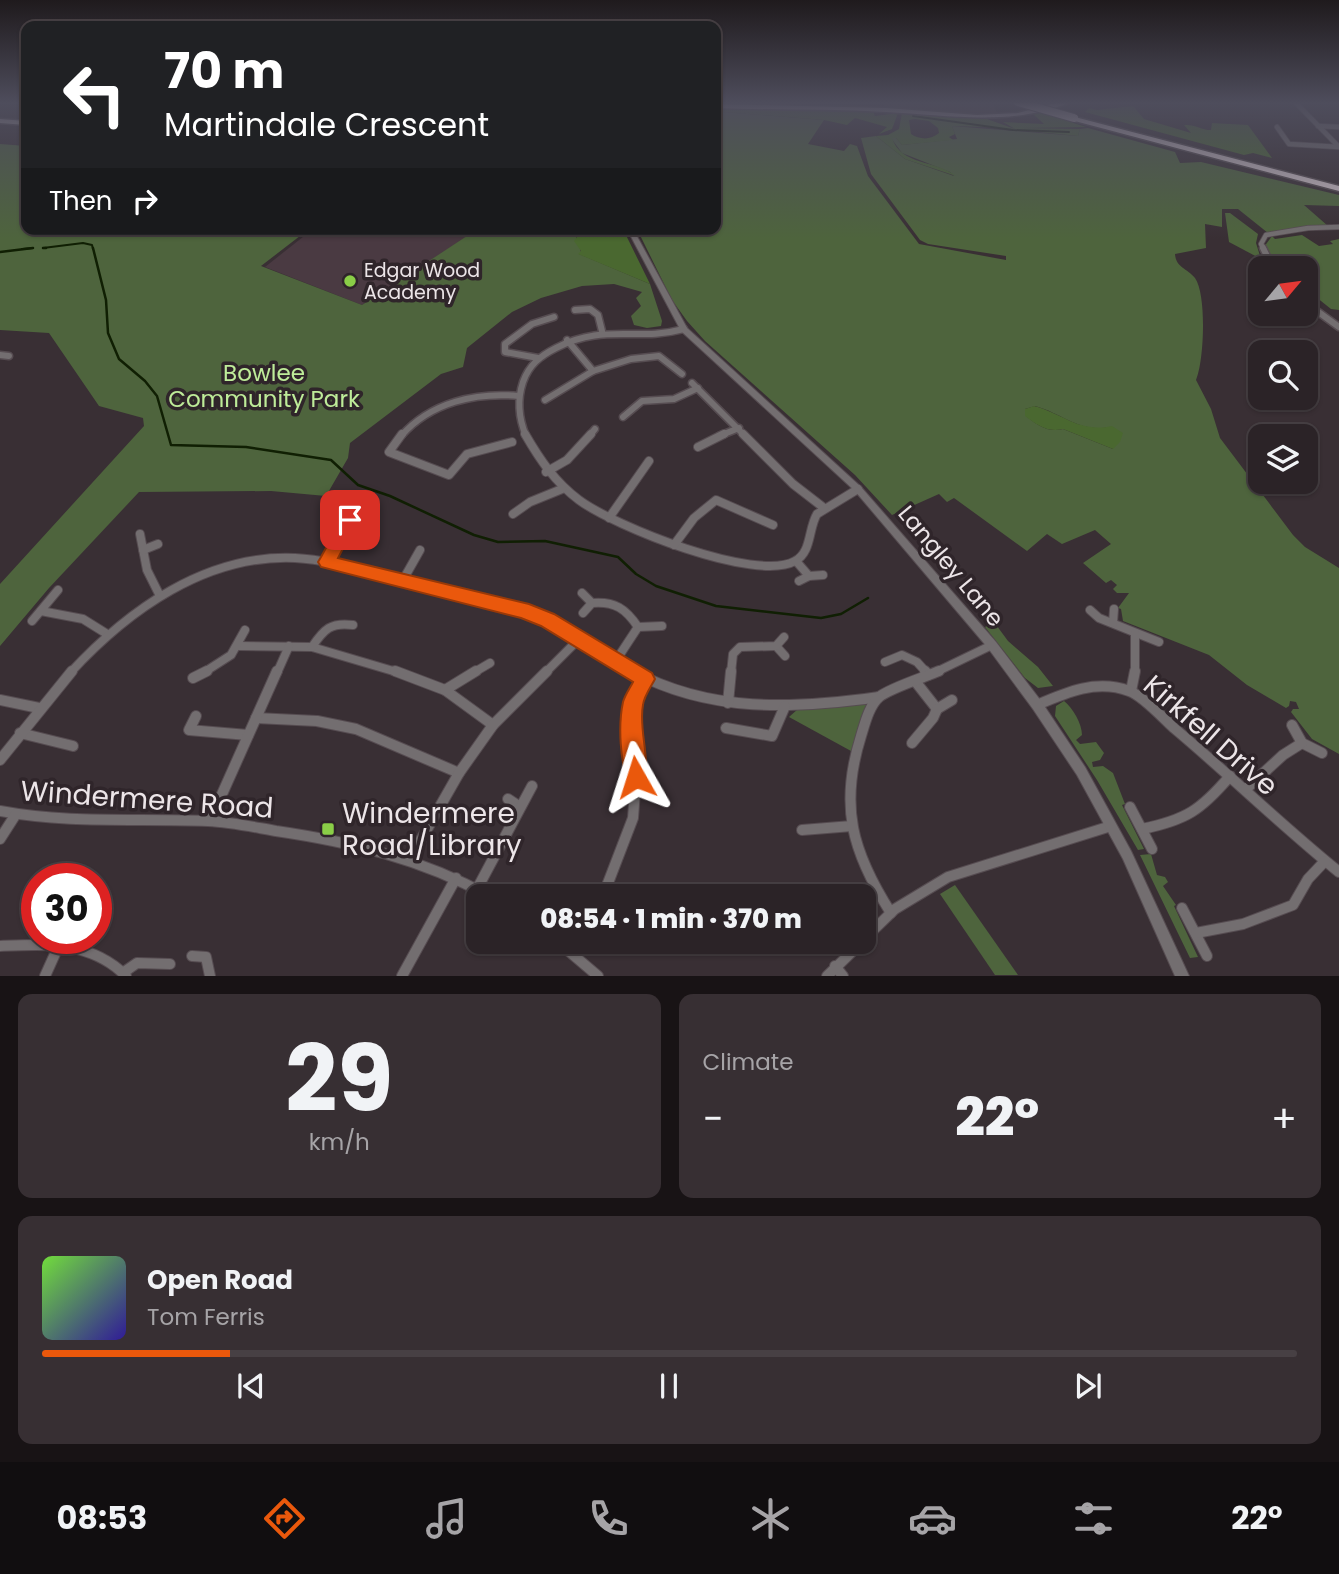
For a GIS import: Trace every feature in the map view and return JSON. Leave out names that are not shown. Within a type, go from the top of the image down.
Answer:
[{"type":"highway","points":[[1190,148],[1339,189]]},
{"type":"highway","points":[[1204,148],[1339,181]]},
{"type":"street","points":[[1267,256],[1261,244],[1266,235],[1308,228],[1339,227]]},
{"type":"street","name":"Langley Lane","points":[[633,235],[684,329],[858,489],[992,645],[1037,705],[1081,771],[1127,855],[1182,975]]},
{"type":"street","points":[[575,310],[590,309],[598,314],[602,331]]},
{"type":"street","points":[[1318,312],[1339,327]]},
{"type":"street","points":[[538,358],[505,352],[505,344],[532,324],[554,317]]},
{"type":"street","points":[[684,329],[659,335],[602,331],[567,340],[538,358],[524,378],[519,396],[519,418],[546,472],[562,489],[609,518],[674,545],[758,566],[773,567],[796,561],[810,544],[815,516],[858,489]]},
{"type":"street","points":[[567,340],[593,371]]},
{"type":"street","points":[[0,355],[9,356]]},
{"type":"street","points":[[545,400],[593,371],[631,359],[659,356],[682,374]]},
{"type":"street","points":[[623,417],[642,401],[674,399],[695,386],[793,484],[824,508]]},
{"type":"street","points":[[512,442],[467,454],[449,475],[389,452],[394,440],[440,406],[485,394],[519,396]]},
{"type":"street","points":[[698,447],[708,440],[739,428]]},
{"type":"street","points":[[546,472],[567,460],[595,429]]},
{"type":"street","points":[[609,518],[649,461]]},
{"type":"street","points":[[513,514],[530,502],[562,489]]},
{"type":"street","points":[[674,545],[694,518],[716,500],[773,525]]},
{"type":"street","points":[[327,562],[349,531],[350,520]]},
{"type":"street","points":[[140,534],[147,570],[160,596]]},
{"type":"street","points":[[143,550],[158,544]]},
{"type":"street","points":[[404,580],[417,564],[420,550]]},
{"type":"street","points":[[0,760],[39,708],[85,655],[107,634],[160,596],[211,573],[284,558],[327,562],[523,610],[547,620],[645,679],[685,696],[755,708],[879,697],[963,661],[992,645]]},
{"type":"street","points":[[796,561],[809,576]]},
{"type":"street","points":[[799,581],[809,576],[823,575]]},
{"type":"street","points":[[32,621],[58,590]]},
{"type":"street","points":[[582,593],[592,603]]},
{"type":"street","points":[[583,613],[592,603],[617,602],[626,608],[639,627]]},
{"type":"street","points":[[1090,610],[1100,618],[1159,642]]},
{"type":"street","points":[[1113,623],[1114,610]]},
{"type":"street","points":[[41,611],[90,620],[107,634]]},
{"type":"street","points":[[312,647],[326,627],[335,622],[353,625]]},
{"type":"street","points":[[639,627],[662,626]]},
{"type":"street","points":[[615,662],[639,627]]},
{"type":"street","points":[[193,678],[222,665],[239,646],[244,630]]},
{"type":"street","points":[[1131,691],[1137,669],[1133,648],[1135,633]]},
{"type":"street","points":[[728,703],[733,654],[740,647],[776,646],[784,637]]},
{"type":"street","points":[[410,859],[459,773],[493,725],[579,639]]},
{"type":"street","points":[[239,646],[312,647],[380,666],[445,690],[493,725]]},
{"type":"street","points":[[210,821],[289,646]]},
{"type":"street","points":[[776,646],[785,656]]},
{"type":"street","points":[[886,662],[902,655],[917,662],[928,675]]},
{"type":"street","points":[[445,690],[490,663]]},
{"type":"street","points":[[608,884],[633,818],[636,777],[631,731],[633,702],[645,679]]},
{"type":"street","points":[[915,681],[937,709]]},
{"type":"street","name":"Kirkfell Drive","points":[[1037,705],[1065,693],[1095,685],[1131,691],[1246,789],[1261,807],[1339,872]]},
{"type":"street","points":[[879,697],[868,714],[851,768],[849,796],[852,826],[870,880],[891,913]]},
{"type":"street","points":[[0,700],[39,708]]},
{"type":"street","points":[[912,743],[933,718],[937,709],[952,700]]},
{"type":"street","points":[[726,728],[772,736],[785,706]]},
{"type":"street","points":[[196,716],[189,730],[248,735]]},
{"type":"street","points":[[256,718],[317,721],[356,729],[459,773]]},
{"type":"street","points":[[1292,725],[1302,743],[1322,752]]},
{"type":"street","points":[[20,733],[73,746]]},
{"type":"street","points":[[1246,789],[1283,755],[1302,743]]},
{"type":"street","points":[[1142,828],[1190,817],[1201,810],[1230,776]]},
{"type":"street","points":[[480,884],[532,786]]},
{"type":"street","points":[[508,799],[520,807]]},
{"type":"street","points":[[1130,807],[1152,849]]},
{"type":"street","name":"Windermere Road","points":[[0,811],[103,822],[210,821],[340,841],[410,859],[467,884]]},
{"type":"street","points":[[0,839],[16,814]]},
{"type":"street","points":[[802,830],[852,826]]},
{"type":"street","points":[[876,927],[891,913],[948,877],[1111,826]]},
{"type":"street","points":[[1196,933],[1242,924],[1293,905],[1308,879],[1325,860]]},
{"type":"street","points":[[402,975],[456,878]]},
{"type":"street","points":[[1182,908],[1207,956]]},
{"type":"street","points":[[0,946],[21,946]]},
{"type":"street","points":[[44,975],[54,954]]},
{"type":"street","points":[[96,954],[125,974],[136,963],[170,964]]},
{"type":"street","points":[[581,954],[598,975]]},
{"type":"street","points":[[835,972],[851,954]]},
{"type":"street","points":[[192,956],[206,957],[210,975]]},
{"type":"shaded area","name":"Edgar Wood Academy","points":[[305,235],[469,235],[362,305],[265,267]]},
{"type":"green space","name":"Bowlee Community Park","points":[[0,148],[21,148],[21,235],[301,235],[261,266],[362,305],[468,235],[577,235],[581,252],[579,254],[650,284],[662,321],[661,326],[647,328],[634,325],[631,316],[641,306],[636,298],[642,292],[614,284],[582,286],[541,298],[512,312],[467,348],[463,367],[441,374],[350,443],[348,458],[326,496],[271,491],[139,492],[49,588],[0,646],[0,584],[144,426],[143,418],[99,406],[49,333],[0,330]]},
{"type":"green space","points":[[721,148],[826,148],[844,151],[847,148],[858,148],[868,176],[919,244],[1006,260],[1006,256],[928,244],[920,240],[871,174],[864,148],[891,148],[905,159],[954,176],[902,153],[898,148],[1159,148],[1175,152],[1180,163],[1201,162],[1339,195],[1339,206],[1304,205],[1328,226],[1268,233],[1238,209],[1222,209],[1222,227],[1205,224],[1206,248],[1175,254],[1177,262],[1195,278],[1201,299],[1203,329],[1196,380],[1211,409],[1220,438],[1248,475],[1248,494],[1262,494],[1305,547],[1339,568],[1339,754],[1312,739],[1291,712],[1293,709],[1299,709],[1296,702],[1290,701],[1286,708],[1247,685],[1209,655],[1123,621],[1121,609],[1118,608],[1129,593],[1117,593],[1113,589],[1117,585],[1111,580],[1106,583],[1083,563],[1111,544],[1095,530],[1062,544],[1047,534],[1027,551],[954,498],[947,502],[939,494],[892,515],[855,475],[705,341],[672,300],[640,235],[721,235]],"holes":[[[1035,406],[1090,427],[1112,427],[1113,449],[1063,429],[1043,427],[1026,416],[1025,409]]]},
{"type":"green space","points":[[891,148],[897,148],[911,158],[956,176],[905,159]]},
{"type":"green space","points":[[1216,148],[1264,148],[1272,158],[1253,153],[1244,155]]},
{"type":"green space","points":[[1225,213],[1230,213],[1258,234],[1256,243],[1260,256],[1255,256],[1229,242]]},
{"type":"green space","points":[[578,235],[626,235],[650,284],[578,254],[581,251],[574,241]]},
{"type":"green space","points":[[1302,235],[1319,246],[1333,244],[1330,241],[1339,239],[1339,310],[1331,309],[1318,299],[1318,256],[1270,256],[1264,247],[1272,236],[1275,239]]},
{"type":"green space","points":[[1034,406],[1081,425],[1112,426],[1123,433],[1120,442],[1113,449],[1063,429],[1043,427],[1025,416],[1025,409]]},
{"type":"green space","points":[[994,622],[1008,641],[1038,667],[1053,686],[1038,688],[1025,678],[985,627]]},
{"type":"green space","points":[[1064,701],[1074,712],[1080,726],[1082,735],[1076,740],[1080,744],[1096,742],[1104,753],[1100,760],[1092,762],[1093,767],[1103,766],[1113,773],[1125,804],[1122,805],[1144,849],[1138,850],[1055,716],[1056,706]]},
{"type":"green space","points":[[863,702],[870,706],[851,751],[789,717],[798,709]]},
{"type":"green space","points":[[1151,854],[1157,875],[1165,877],[1168,882],[1163,886],[1176,905],[1174,906],[1198,957],[1190,958],[1140,855]]},
{"type":"green space","points":[[955,885],[1018,975],[995,975],[940,894]]},
{"type":"waterway","points":[[46,248],[43,248],[83,243],[92,245],[93,249]]},
{"type":"waterway","points":[[0,252],[33,248],[22,249]]},
{"type":"waterway","points":[[93,248],[106,300],[108,333],[119,359],[145,381],[157,396],[171,445],[246,447],[331,460],[358,485],[390,496],[474,535],[498,542],[545,541],[618,557],[636,574],[656,586],[716,606],[821,618],[841,614],[868,598]]},
{"type":"place","name":"Edgar Wood Academy","points":[[350,281]]},
{"type":"place","name":"Windermere Road/Library","points":[[328,829]]},
{"type":"route","points":[[350,520],[327,562],[523,610],[547,620],[645,679],[633,702],[631,731],[636,777]]}]
